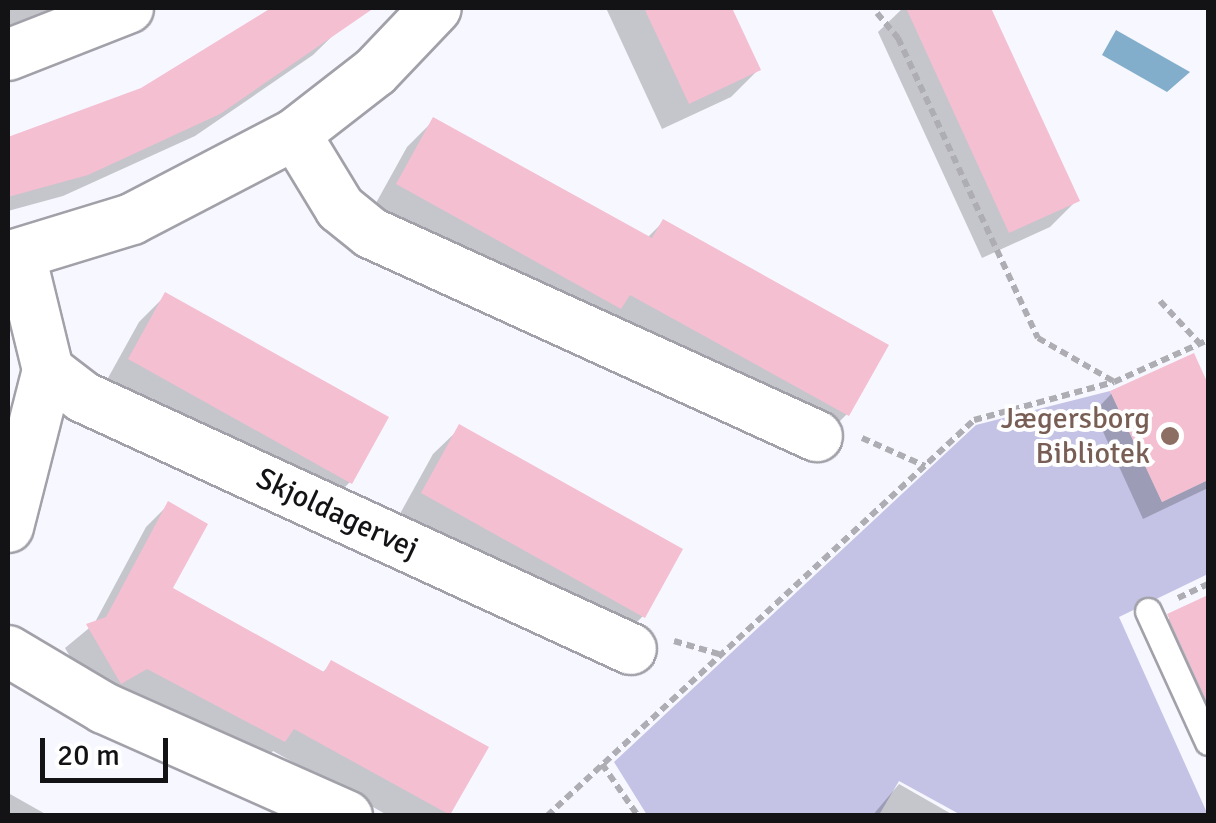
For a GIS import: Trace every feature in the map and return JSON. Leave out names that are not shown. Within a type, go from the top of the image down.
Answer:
[{"type":"street","points":[[8,55],[128,8]]},
{"type":"street","points":[[8,527],[48,370],[14,256],[132,219],[295,134],[375,72],[436,8]]},
{"type":"street","points":[[295,134],[340,208],[371,233],[816,436]]},
{"type":"street","name":"Skjoldagervej","points":[[48,370],[82,397],[631,649]]},
{"type":"street","points":[[8,650],[104,708],[347,816]]},
{"type":"lane","points":[[1148,611],[1208,742]]},
{"type":"path","points":[[877,14],[898,38],[1038,338],[1114,382]]},
{"type":"path","points":[[547,816],[974,420],[1114,382],[1205,343],[1160,300]]},
{"type":"path","points":[[816,436],[830,424],[925,466]]},
{"type":"path","points":[[602,764],[638,816]]},
{"type":"shaded area","points":[[1116,30],[1190,72],[1167,92],[1102,55]]},
{"type":"shaded area","points":[[1110,391],[1162,502],[1208,480],[1208,574],[1119,617],[1208,815],[961,815],[899,781],[879,815],[647,815],[614,762],[976,425]]},
{"type":"building","points":[[271,8],[374,8],[220,114],[88,175],[8,197],[8,137],[141,88]]},
{"type":"building","points":[[644,8],[732,8],[761,70],[689,104]]},
{"type":"building","points":[[906,8],[991,8],[1080,201],[1009,233]]},
{"type":"building","points":[[433,117],[652,238],[663,219],[889,345],[849,416],[630,295],[621,309],[396,184]]},
{"type":"building","points":[[165,292],[389,417],[352,484],[128,359]]},
{"type":"building","name":"Jægersborg Bibliotek","points":[[1194,353],[1208,384],[1208,480],[1162,502],[1110,391]]},
{"type":"building","points":[[459,424],[683,549],[645,618],[421,493]]},
{"type":"building","points":[[168,501],[208,524],[173,588],[324,672],[331,660],[489,747],[450,815],[294,729],[285,742],[147,669],[121,684],[86,624],[106,617]]},
{"type":"building","points":[[1208,595],[1208,704],[1167,614]]},
{"type":"place","name":"Jægersborg Bibliotek","points":[[1170,436]]}]
